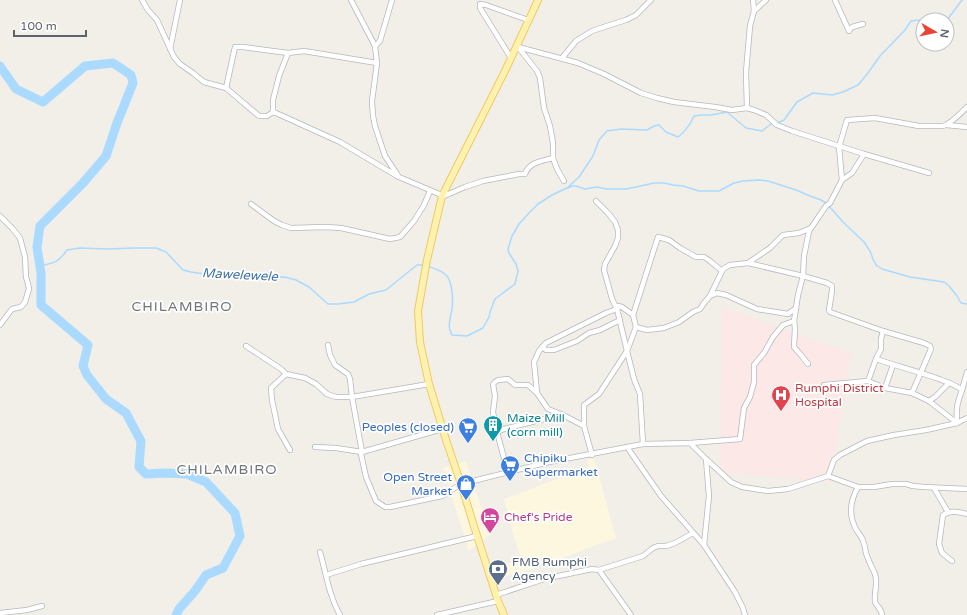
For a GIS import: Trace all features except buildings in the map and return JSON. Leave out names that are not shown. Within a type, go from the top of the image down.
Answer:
[{"type":"main road","points":[[504,615],[497,598],[442,429],[429,384],[420,342],[418,312],[425,268],[442,196],[518,46],[538,0]]},
{"type":"street","points":[[142,0],[157,20],[174,57],[180,64],[204,82],[226,88],[259,116],[268,116],[273,112]]},
{"type":"street","points":[[170,49],[180,0]]},
{"type":"street","points":[[351,0],[375,46],[377,63],[372,101],[373,116],[385,156],[399,177]]},
{"type":"street","points":[[375,46],[380,40],[392,0]]},
{"type":"street","points":[[562,58],[576,41],[592,31],[626,20],[636,15],[651,0]]},
{"type":"street","points":[[747,108],[746,72],[750,26],[754,11],[753,0]]},
{"type":"street","points":[[754,11],[766,0]]},
{"type":"street","points":[[835,0],[849,31],[852,26],[863,24]]},
{"type":"street","points":[[511,58],[480,8],[480,4],[528,20]]},
{"type":"street","points":[[518,46],[578,62],[641,93],[657,98],[674,102],[732,110],[747,108],[766,115],[777,125],[813,139],[929,173]]},
{"type":"street","points":[[518,46],[540,78],[544,108],[552,137],[553,158],[564,181]]},
{"type":"street","points":[[226,88],[235,47],[288,53],[304,51],[377,63]]},
{"type":"street","points":[[273,112],[273,100],[278,76],[288,53]]},
{"type":"street","points":[[946,125],[967,107]]},
{"type":"street","points":[[273,112],[340,142],[399,177],[442,196],[465,186],[483,181],[524,174],[531,164],[553,158]]},
{"type":"street","points":[[842,180],[839,147],[847,120],[874,118],[919,126],[946,125],[967,127]]},
{"type":"street","points":[[808,364],[794,347],[794,321],[798,295],[804,276],[803,265],[807,237],[811,228],[828,205],[842,180],[852,173],[864,154]]},
{"type":"street","points":[[250,204],[274,221],[291,228],[341,228],[390,238],[400,237],[414,221],[424,205],[430,191]]},
{"type":"street","points":[[596,201],[608,212],[615,222],[618,230],[618,238],[605,264],[604,270],[612,299],[617,309],[634,379],[640,394],[643,444]]},
{"type":"street","points":[[0,216],[20,238],[25,257],[26,277],[29,289],[25,302],[12,309],[0,325]]},
{"type":"street","points":[[748,263],[770,248],[783,235],[798,233],[811,228]]},
{"type":"street","points":[[632,315],[658,237],[669,240],[696,257],[704,257],[722,271]]},
{"type":"street","points":[[636,327],[648,330],[664,328],[679,322],[700,309],[710,296],[722,271],[730,265],[748,263],[804,276],[832,286],[830,312],[930,346],[931,349],[912,393]]},
{"type":"street","points":[[710,296],[717,293],[726,295],[757,309],[788,314],[796,308]]},
{"type":"street","points":[[537,393],[534,362],[539,351],[546,343],[617,309],[618,306],[622,307],[632,315],[636,327],[627,351],[599,394],[584,405],[584,426],[592,455]]},
{"type":"street","points":[[542,347],[546,350],[554,350],[577,342],[589,333],[600,330],[620,320]]},
{"type":"street","points":[[328,345],[330,355],[335,364],[348,374],[350,379],[362,452],[361,454],[366,477],[376,501],[385,507],[390,507],[442,496],[461,484],[549,462],[592,455],[643,444],[690,443],[740,439],[744,408],[750,397],[754,382],[754,365],[764,353],[773,337],[784,325],[794,321]]},
{"type":"street","points":[[868,381],[881,349],[881,339],[884,331]]},
{"type":"street","points":[[246,346],[286,374],[305,378],[316,384],[327,394],[336,397],[352,397],[429,384]]},
{"type":"street","points":[[876,359],[949,383],[962,390]]},
{"type":"street","points":[[885,388],[893,365]]},
{"type":"street","points":[[957,423],[957,403],[967,372]]},
{"type":"street","points":[[286,374],[272,388],[272,400],[278,429],[290,450]]},
{"type":"street","points":[[508,472],[493,412],[495,396],[493,384],[498,380],[508,379],[515,385],[528,385],[537,393],[548,409],[584,426]]},
{"type":"street","points":[[824,385],[868,381],[885,388],[912,393],[928,401],[957,423]]},
{"type":"street","points":[[928,401],[935,397],[949,383]]},
{"type":"street","points":[[497,432],[552,416],[563,415]]},
{"type":"street","points":[[828,476],[834,460],[840,455],[867,441],[957,423],[967,418]]},
{"type":"street","points":[[315,447],[336,448],[362,452],[442,429]]},
{"type":"street","points":[[690,443],[731,482],[742,487],[768,491],[788,489],[828,476],[858,486],[874,487],[892,484],[906,484],[934,488],[967,489]]},
{"type":"street","points":[[627,447],[661,496],[704,545],[735,592],[745,615]]},
{"type":"street","points":[[704,545],[709,496],[706,459]]},
{"type":"street","points":[[858,486],[851,505],[851,514],[856,530],[863,540],[866,554],[874,572],[876,580],[875,601],[882,611],[882,615]]},
{"type":"street","points":[[934,488],[948,512]]},
{"type":"street","points":[[952,561],[942,553],[940,544],[943,515],[948,512],[967,514]]},
{"type":"street","points":[[437,615],[497,598],[544,579],[592,569],[599,570],[643,556],[658,546],[666,546],[675,543],[693,533]]},
{"type":"street","points":[[326,575],[361,564],[477,536]]},
{"type":"street","points":[[320,552],[335,607],[340,615]]},
{"type":"street","points":[[599,570],[631,615]]},
{"type":"street","points":[[0,613],[11,613],[42,606]]},
{"type":"shaded area","name":"Rumphi District Hospital","points":[[722,307],[851,353],[830,482],[720,472]]},
{"type":"shaded area","points":[[594,458],[616,538],[530,570],[506,576],[503,565],[521,558],[504,499],[589,467],[587,460]]},
{"type":"shaded area","name":"Open Street Market","points":[[466,461],[490,534],[469,551],[443,468]]},
{"type":"waterway","name":"Mawelewele","points":[[953,12],[962,0]]},
{"type":"waterway","name":"Mawelewele","points":[[777,123],[784,120],[797,102],[813,93],[832,95],[858,85],[880,56],[905,30],[911,21],[915,20]]},
{"type":"waterway","points":[[0,66],[16,89],[43,102],[85,66],[113,63],[131,75],[133,83],[106,156],[83,183],[40,226],[37,247],[41,273],[41,305],[88,345],[83,366],[87,375],[106,399],[126,413],[141,441],[139,467],[146,474],[187,474],[206,482],[235,513],[240,536],[223,568],[206,575],[176,615]]},
{"type":"waterway","name":"Mawelewele","points":[[427,266],[436,269],[448,277],[452,291],[452,310],[449,326],[450,332],[452,335],[467,336],[483,328],[489,317],[495,299],[515,284],[518,271],[508,249],[512,236],[519,224],[538,204],[567,188],[579,177],[593,156],[599,140],[607,131],[621,129],[647,130],[659,125],[666,132],[678,137],[688,128],[694,116],[727,112],[746,128],[762,131],[771,124],[774,124]]},
{"type":"waterway","points":[[568,188],[576,186],[585,189],[597,187],[607,189],[626,189],[654,183],[664,183],[683,186],[699,191],[719,191],[734,183],[759,180],[768,181],[796,190],[826,203]]},
{"type":"waterway","points":[[829,206],[864,242],[876,265],[882,269],[910,277],[944,282],[949,286],[961,303],[967,304]]},
{"type":"waterway","name":"Mawelewele","points":[[39,266],[55,262],[61,258],[67,250],[80,248],[156,248],[166,252],[183,270],[218,276],[252,278],[285,277],[296,280],[309,287],[328,304],[338,304],[354,302],[369,294],[386,290],[417,265],[424,265]]},
{"type":"place","name":"Rumphi District Hospital","points":[[781,412]]},
{"type":"place","name":"Maize Mill (corn mill)","points":[[493,442]]},
{"type":"place","name":"Peoples (closed)","points":[[468,444]]},
{"type":"place","name":"Chipiku Supermarket","points":[[510,482]]},
{"type":"place","name":"Open Street Market","points":[[466,501]]},
{"type":"place","name":"Chef's Pride","points":[[490,534]]},
{"type":"place","name":"FMB Rumphi Agency","points":[[498,586]]},
{"type":"district","name":"CHILAMBIRO","points":[[182,306]]},
{"type":"district","name":"CHILAMBIRO","points":[[227,469]]}]
